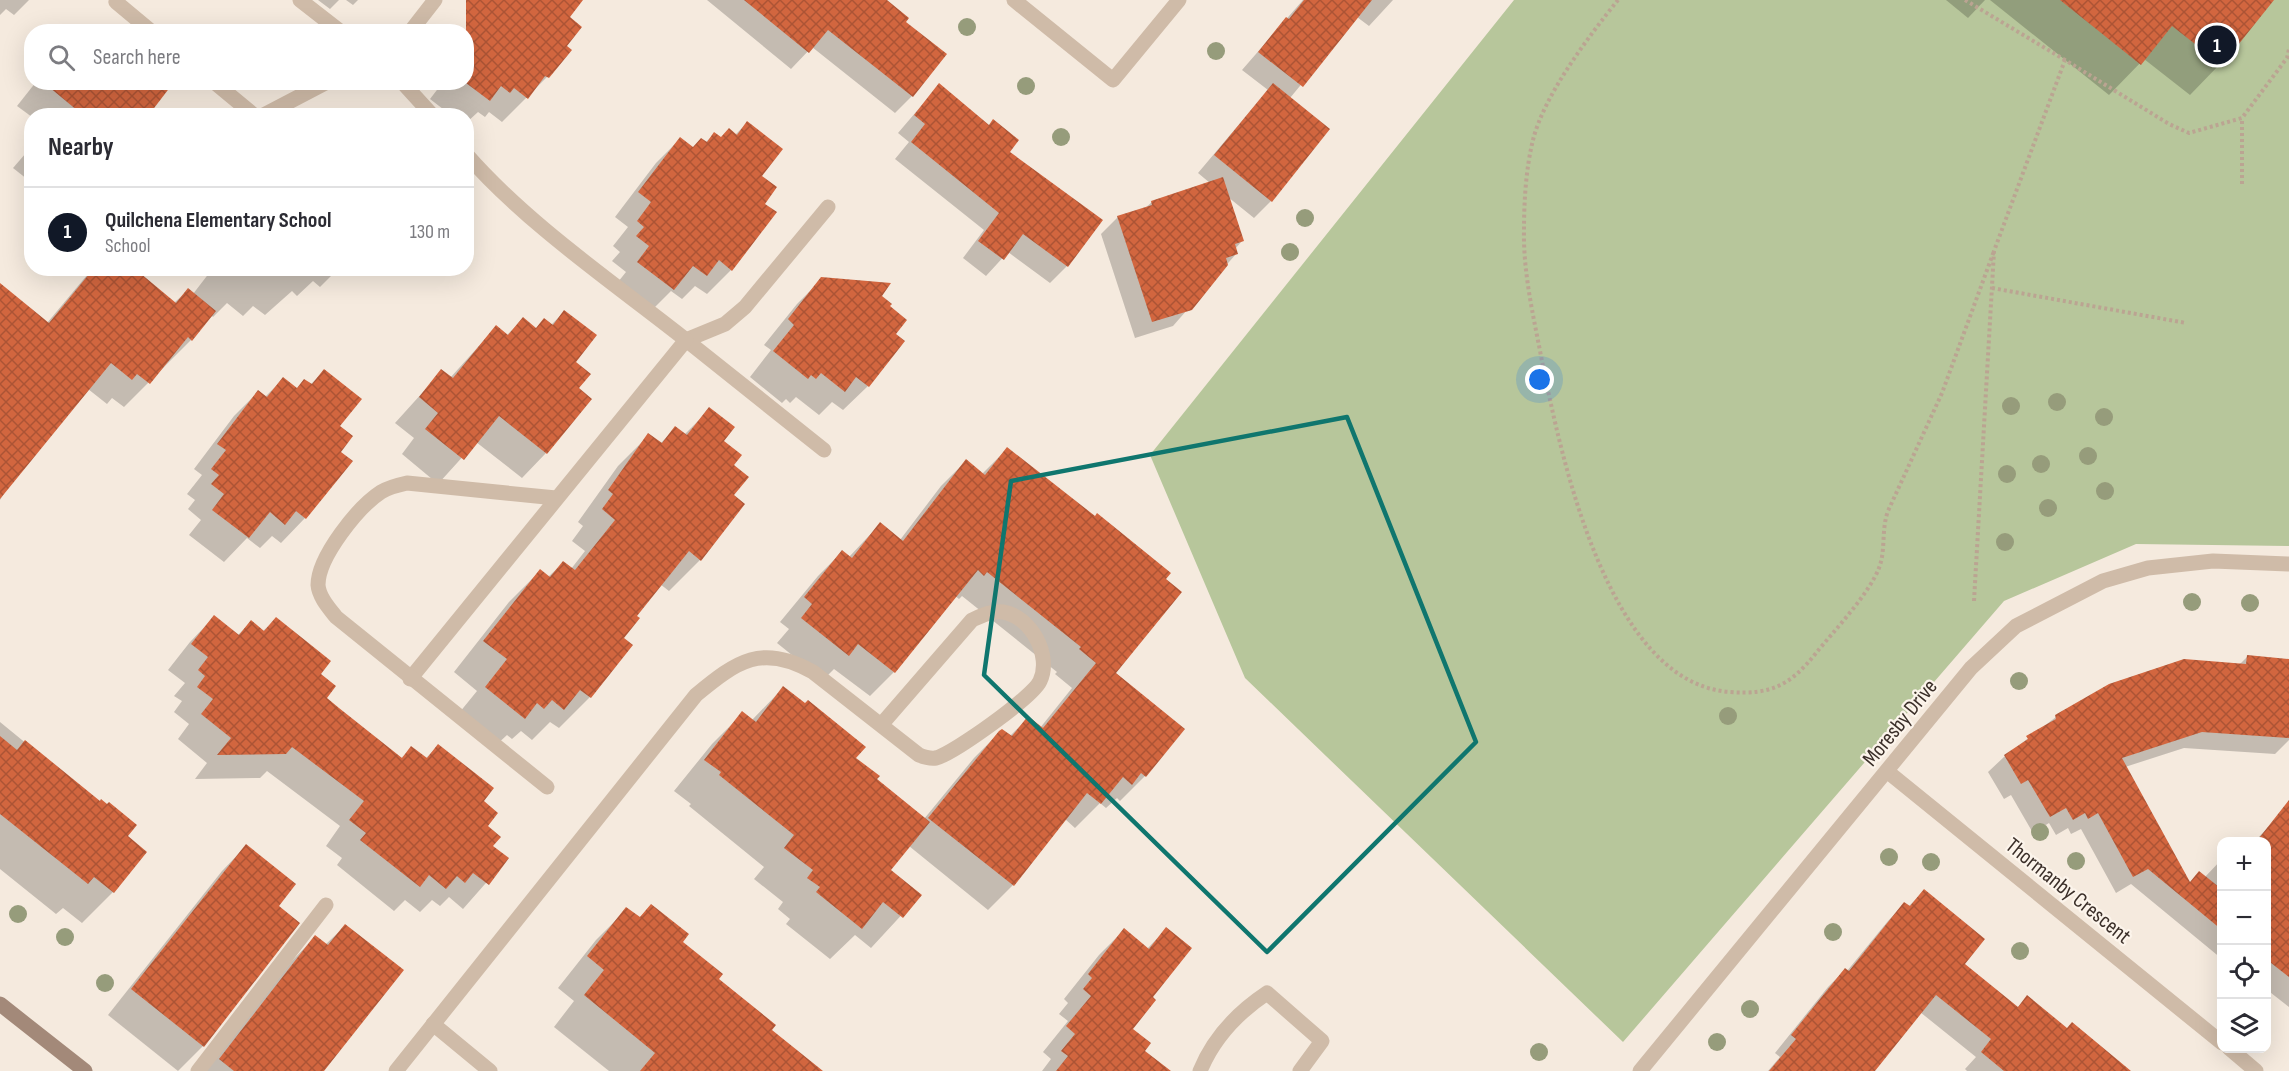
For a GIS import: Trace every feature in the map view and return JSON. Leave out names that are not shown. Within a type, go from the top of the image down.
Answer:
[{"type":"main road","points":[[0,1004],[85,1071]]},
{"type":"street","points":[[117,0],[116,2],[142,24]]},
{"type":"street","points":[[300,0],[331,24]]},
{"type":"street","points":[[416,24],[435,0]]},
{"type":"street","points":[[1014,0],[1113,80],[1179,0]]},
{"type":"street","points":[[224,90],[245,108]]},
{"type":"street","points":[[277,108],[312,90]]},
{"type":"street","points":[[409,90],[426,108]]},
{"type":"street","points":[[474,162],[515,203],[547,230],[824,450]]},
{"type":"street","points":[[411,679],[686,340],[725,324],[745,307],[828,207]]},
{"type":"street","points":[[548,787],[336,617],[324,603],[318,588],[319,571],[324,558],[334,545],[369,502],[383,491],[401,484],[556,498]]},
{"type":"street","name":"Moresby Drive","points":[[1640,1071],[1888,772],[1971,668],[2016,626],[2103,581],[2148,568],[2213,561],[2289,564]]},
{"type":"street","points":[[396,1071],[696,695],[720,675],[741,663],[777,656],[796,662],[813,672],[919,755],[936,758],[951,751],[1021,701],[1040,682],[1043,657],[1039,643],[1030,629],[1005,613],[990,612],[972,620],[881,725]]},
{"type":"street","name":"Thormanby Crescent","points":[[1888,772],[2217,1039]]},
{"type":"street","points":[[198,1071],[326,905]]},
{"type":"street","points":[[1200,1071],[1210,1047],[1244,1008],[1267,993],[1322,1041],[1299,1071]]},
{"type":"street","points":[[433,1024],[490,1071]]},
{"type":"street","points":[[2235,1053],[2256,1071]]},
{"type":"path","points":[[1618,0],[1575,56],[1533,138],[1523,232],[1533,314],[1562,460],[1586,532],[1623,611],[1663,662],[1677,674],[1705,688],[1722,692],[1744,693],[1785,684],[1806,666],[1874,579],[1882,555],[1882,527],[1942,393],[2065,60]]},
{"type":"path","points":[[1965,0],[2169,124],[2189,132],[2242,118]]},
{"type":"path","points":[[2242,184],[2242,118],[2287,58],[2289,49]]},
{"type":"path","points":[[1974,601],[1994,250]]},
{"type":"path","points":[[1991,288],[2186,323]]},
{"type":"highlighted area","points":[[1347,417],[1476,742],[1267,952],[984,675],[1011,481]]},
{"type":"green space","points":[[1514,0],[2289,0],[2289,546],[2136,544],[2004,601],[1623,1042],[1245,678],[1150,455]]},
{"type":"building","points":[[466,0],[583,0],[570,17],[582,27],[567,46],[572,50],[549,78],[545,76],[528,99],[514,88],[510,93],[501,86],[490,101],[474,89],[474,24],[466,24]]},
{"type":"building","points":[[744,0],[887,0],[909,18],[906,22],[947,54],[913,97],[828,30],[809,53]]},
{"type":"building","points":[[1304,0],[1372,0],[1303,87],[1258,52],[1286,17],[1289,19]]},
{"type":"building","points":[[2060,0],[2274,0],[2222,65],[2172,26],[2141,65]]},
{"type":"building","points":[[939,83],[989,125],[993,119],[1019,140],[1010,152],[1103,220],[1068,267],[1023,234],[1004,260],[978,241],[999,213],[911,142],[925,124],[914,115]]},
{"type":"building","points":[[1273,83],[1330,129],[1272,202],[1214,155]]},
{"type":"building","points":[[53,90],[168,90],[154,108],[74,108]]},
{"type":"building","points":[[747,121],[783,149],[762,176],[777,187],[765,204],[777,212],[732,271],[719,260],[707,276],[693,266],[674,290],[637,262],[649,246],[636,236],[644,227],[637,221],[651,202],[638,192],[680,137],[693,147],[701,138],[707,142],[714,132],[721,137],[729,128],[737,135]]},
{"type":"building","points":[[1223,177],[1244,241],[1235,244],[1238,254],[1226,258],[1228,265],[1192,310],[1152,322],[1117,216],[1152,205],[1151,201]]},
{"type":"building","points":[[87,276],[144,276],[176,303],[188,288],[216,311],[192,341],[188,337],[150,384],[137,374],[132,380],[111,363],[0,499],[0,283],[49,323]]},
{"type":"building","points":[[821,277],[891,283],[882,296],[907,320],[896,334],[905,341],[869,387],[856,377],[845,392],[821,373],[816,379],[811,375],[808,379],[773,351],[794,325],[788,319]]},
{"type":"building","points":[[564,310],[597,335],[576,362],[591,374],[579,388],[592,399],[547,454],[499,416],[464,460],[425,429],[438,413],[419,397],[441,369],[453,378],[496,325],[508,335],[523,317],[536,328],[544,318],[553,325]]},
{"type":"building","points":[[324,369],[362,399],[340,426],[353,436],[341,452],[353,461],[306,519],[296,511],[285,525],[270,512],[249,538],[212,510],[224,494],[211,484],[219,475],[211,469],[226,450],[217,444],[258,390],[267,397],[283,377],[297,388],[304,379],[312,384]]},
{"type":"building","points":[[709,407],[735,427],[724,441],[742,455],[734,465],[749,477],[734,495],[745,504],[701,561],[689,551],[637,616],[640,618],[624,638],[633,645],[591,698],[580,690],[564,710],[552,700],[544,709],[537,703],[525,719],[485,687],[507,659],[483,641],[540,569],[550,577],[563,561],[575,570],[615,520],[602,509],[613,494],[608,490],[648,433],[662,443],[675,426],[687,435]]},
{"type":"building","points":[[1007,447],[1095,516],[1097,513],[1171,573],[1166,579],[1182,592],[1116,673],[1185,729],[1146,777],[1141,773],[1132,785],[1123,777],[1101,804],[1087,793],[1014,886],[928,818],[999,731],[1002,729],[1012,736],[1028,716],[1043,728],[1096,663],[1079,649],[1081,647],[987,572],[984,576],[978,570],[895,673],[858,644],[849,656],[801,618],[812,604],[804,597],[842,550],[852,558],[880,522],[903,541],[966,459],[985,475]]},
{"type":"building","points":[[214,615],[239,635],[251,620],[264,631],[276,617],[331,661],[321,674],[336,686],[327,698],[402,758],[411,746],[427,758],[438,744],[494,788],[484,801],[498,813],[488,826],[501,837],[493,846],[509,858],[489,885],[473,873],[465,883],[457,876],[446,889],[429,875],[420,887],[360,840],[366,833],[349,820],[364,801],[292,747],[286,754],[217,755],[231,738],[201,714],[213,699],[197,687],[205,676],[198,670],[208,657],[191,644]]},
{"type":"building","points":[[2247,655],[2289,659],[2289,738],[2202,732],[2122,758],[2190,882],[2199,871],[2217,885],[2217,926],[2148,869],[2133,877],[2098,813],[2088,819],[2085,813],[2073,820],[2066,808],[2050,817],[2028,780],[2021,784],[2004,755],[2028,739],[2026,736],[2056,719],[2055,715],[2109,684],[2184,659],[2246,664]]},
{"type":"building","points":[[783,686],[805,703],[808,700],[866,747],[856,758],[880,776],[877,779],[930,822],[891,870],[922,895],[903,918],[883,902],[862,929],[816,892],[820,887],[807,878],[813,870],[784,848],[794,835],[719,775],[721,772],[704,760],[742,711],[756,722]]},
{"type":"building","points":[[0,736],[17,750],[25,740],[100,801],[101,799],[107,804],[109,802],[137,825],[128,836],[147,852],[114,893],[94,877],[88,884],[0,814]]},
{"type":"building","points":[[2289,800],[2289,977],[2271,963],[2271,837],[2260,837]]},
{"type":"building","points":[[246,844],[296,884],[279,906],[300,923],[204,1047],[131,989]]},
{"type":"building","points":[[1924,889],[1985,939],[1965,964],[2018,1007],[2027,995],[2067,1028],[2072,1022],[2131,1071],[2004,1071],[1981,1052],[1991,1039],[1936,995],[1875,1071],[1769,1071],[1796,1039],[1791,1035],[1845,968],[1849,971],[1904,902],[1910,906]]},
{"type":"building","points":[[651,904],[689,934],[683,942],[723,974],[719,979],[776,1025],[772,1030],[823,1071],[640,1071],[655,1053],[584,995],[604,970],[587,956],[626,907],[640,917]]},
{"type":"building","points":[[345,924],[404,970],[324,1071],[234,1071],[219,1059],[315,935],[328,945]]},
{"type":"building","points":[[1166,927],[1192,948],[1153,997],[1156,1000],[1133,1029],[1151,1043],[1145,1051],[1171,1071],[1056,1071],[1068,1056],[1061,1051],[1075,1034],[1066,1026],[1091,996],[1083,989],[1092,978],[1088,974],[1124,928],[1149,949]]},
{"type":"place","name":"Quilchena Elementary School","points":[[2217,45]]}]
